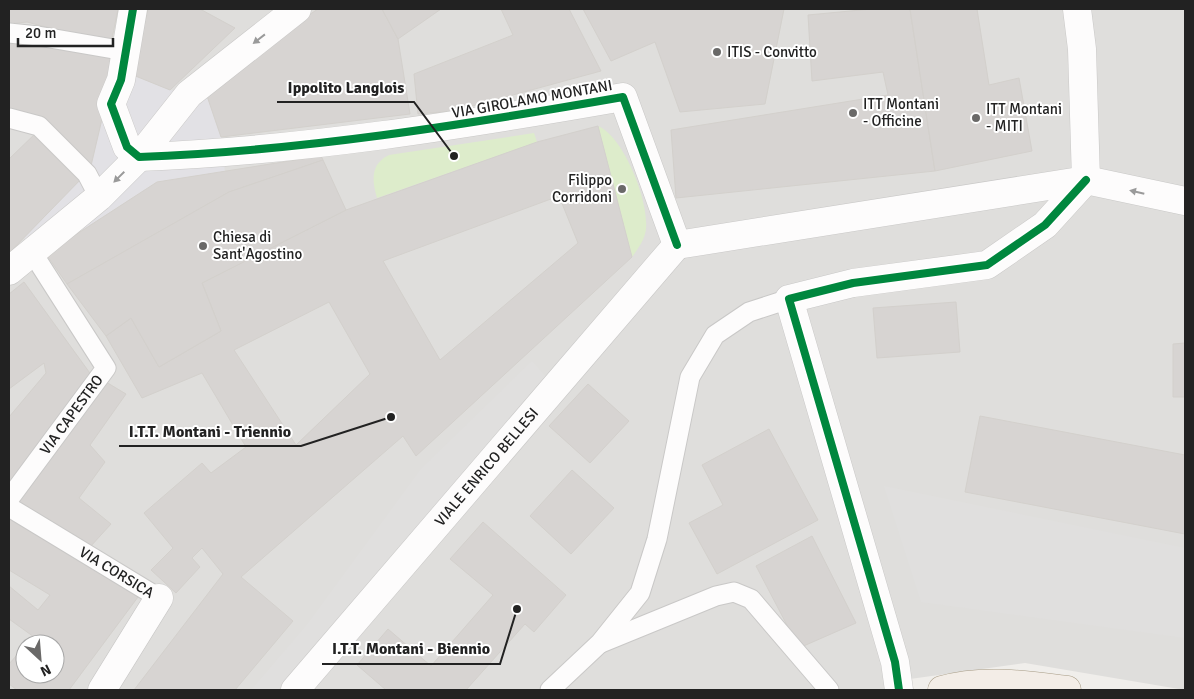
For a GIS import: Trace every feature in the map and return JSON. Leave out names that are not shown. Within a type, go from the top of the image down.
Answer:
[{"type":"main road","points":[[942,690],[958,685],[1003,683],[1067,690]]},
{"type":"street","points":[[132,9],[121,80],[110,104],[126,147],[139,157]]},
{"type":"street","points":[[9,271],[99,197],[139,157],[189,94],[297,9]]},
{"type":"street","points":[[900,690],[895,662],[789,299],[853,283],[987,265],[1045,225],[1086,180],[1082,49],[1077,9]]},
{"type":"street","name":"VIA GIROLAMO MONTANI","points":[[139,157],[223,154],[454,127],[623,97],[677,245]]},
{"type":"street","points":[[677,245],[1086,180],[1185,201]]},
{"type":"street","name":"VIALE ENRICO BELLESI","points":[[295,690],[677,245]]},
{"type":"street","name":"VIA CORSICA","points":[[102,690],[159,598]]},
{"type":"lane","points":[[9,33],[125,51]]},
{"type":"lane","points":[[9,118],[39,126],[87,174],[99,197]]},
{"type":"lane","name":"VIA CAPESTRO","points":[[9,499],[106,368],[32,252]]},
{"type":"lane","points":[[550,690],[600,643],[640,593],[657,539],[690,377],[715,335],[749,312],[789,299]]},
{"type":"lane","name":"VIA CORSICA","points":[[9,507],[159,598]]},
{"type":"lane","points":[[600,643],[716,596],[734,592],[750,599],[829,690]]},
{"type":"shaded area","points":[[9,9],[1185,9],[1185,690],[1025,663],[910,679],[892,690],[9,690]]},
{"type":"shaded area","points":[[133,75],[170,90],[189,94],[206,93],[221,137],[225,172],[157,182],[46,254],[24,238],[83,177],[109,87]]},
{"type":"shaded area","points":[[532,361],[546,377],[278,690],[251,690],[306,626],[421,469]]},
{"type":"shaded area","points":[[884,486],[1185,548],[1185,638],[921,602]]},
{"type":"green space","points":[[598,126],[608,132],[617,143],[633,171],[639,187],[646,217],[646,229],[641,244],[632,257]]},
{"type":"green space","points":[[534,133],[537,142],[377,198],[374,174],[378,163],[389,155]]},
{"type":"building","points":[[9,9],[118,9],[111,44],[27,22],[9,24]]},
{"type":"building","points":[[148,9],[200,9],[235,28],[170,90],[133,75]]},
{"type":"building","points":[[318,9],[382,9],[398,39],[410,114],[221,137],[206,93],[277,36]]},
{"type":"building","points":[[382,9],[441,9],[398,39]]},
{"type":"building","points":[[501,9],[569,9],[601,71],[454,111],[418,114],[414,74],[513,35]]},
{"type":"building","name":"ITIS - Convitto","points":[[583,9],[784,9],[765,104],[680,112],[655,42],[611,61]]},
{"type":"building","name":"ITT Montani - Officine","points":[[871,9],[910,9],[935,171],[676,198],[671,130],[888,95],[883,72],[812,81],[808,15]]},
{"type":"building","name":"ITT Montani - MITI","points":[[910,9],[977,9],[989,85],[1019,78],[1032,151],[935,171]]},
{"type":"building","points":[[9,41],[117,55],[90,170],[9,115]]},
{"type":"building","points":[[598,126],[632,257],[416,456],[403,436],[241,577],[293,621],[235,690],[134,690],[223,574],[202,548],[192,558],[200,567],[176,593],[151,570],[173,548],[144,513],[202,463],[211,473],[246,447],[202,373],[142,398],[106,336],[131,318],[159,367],[221,331],[202,283],[346,210],[537,142]],"holes":[[[559,196],[578,243],[440,360],[383,261]],[[329,302],[370,374],[296,445],[234,350]]]},
{"type":"building","points":[[38,131],[83,177],[9,253],[9,159]]},
{"type":"building","points":[[321,156],[323,160],[229,192],[67,284],[46,254],[157,182]]},
{"type":"building","name":"Chiesa di Sant'Agostino","points":[[323,160],[346,210],[202,283],[221,331],[159,367],[131,318],[106,336],[67,284],[229,192]]},
{"type":"building","points":[[24,282],[92,376],[9,488],[9,417],[46,373],[44,363],[9,389],[9,294]]},
{"type":"building","points":[[956,302],[960,352],[877,358],[873,308]]},
{"type":"building","points":[[1185,343],[1185,397],[1173,397],[1173,344]]},
{"type":"building","points":[[106,382],[126,394],[90,445],[105,462],[79,498],[111,524],[90,547],[16,501]]},
{"type":"building","points":[[588,384],[629,421],[590,463],[549,426]]},
{"type":"building","points":[[980,416],[1185,455],[1185,534],[965,492]]},
{"type":"building","points":[[769,429],[818,520],[717,574],[689,523],[723,505],[702,465]]},
{"type":"building","points":[[572,470],[614,508],[571,554],[530,516]]},
{"type":"building","points":[[9,513],[138,597],[69,690],[17,690],[9,684],[9,664],[15,657],[15,684],[65,684],[65,634],[30,634],[9,619],[9,586],[38,610],[50,595],[9,570]]},
{"type":"building","points":[[483,522],[566,595],[534,632],[525,624],[466,690],[386,690],[357,665],[388,629],[431,666],[493,595],[450,559]]},
{"type":"building","points":[[812,536],[856,623],[799,648],[756,566]]},
{"type":"cycle path","points":[[133,9],[121,80],[111,104],[127,147],[139,157],[200,154],[322,143],[443,127],[623,97],[677,245]]},
{"type":"cycle path","points":[[899,690],[895,662],[789,299],[853,283],[987,265],[1045,225],[1086,180]]},
{"type":"place","name":"ITIS - Convitto","points":[[717,52]]},
{"type":"place","name":"ITT Montani - Officine","points":[[853,113]]},
{"type":"place","name":"ITT Montani - MITI","points":[[976,118]]},
{"type":"place","name":"Ippolito Langlois","points":[[454,156]]},
{"type":"place","name":"Filippo Corridoni","points":[[622,189]]},
{"type":"place","name":"Chiesa di Sant'Agostino","points":[[203,246]]},
{"type":"place","name":"I.T.T. Montani - Triennio","points":[[391,417]]},
{"type":"place","name":"I.T.T. Montani - Biennio","points":[[517,609]]}]
